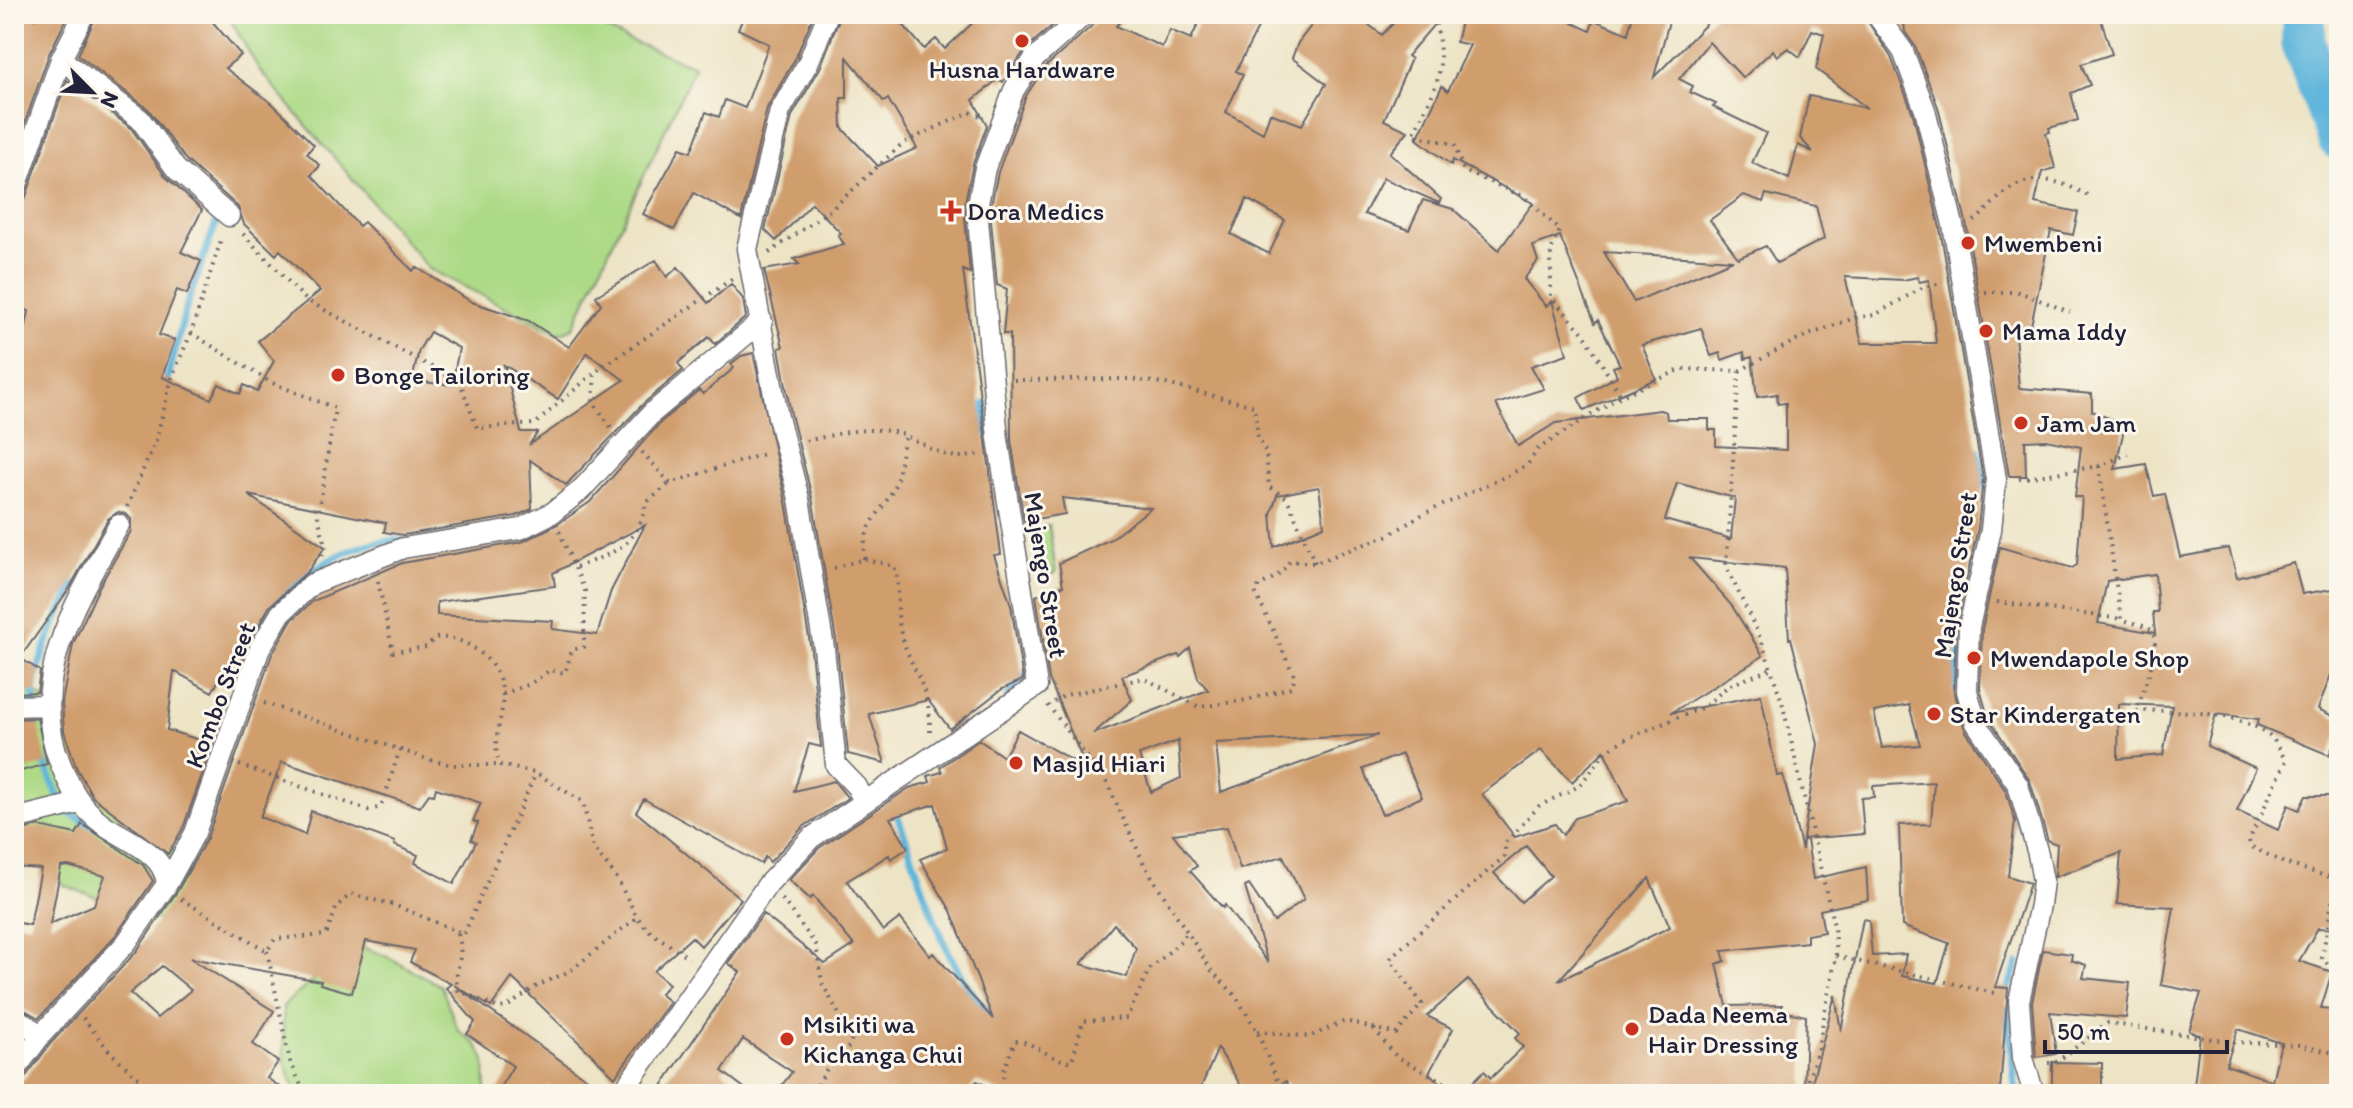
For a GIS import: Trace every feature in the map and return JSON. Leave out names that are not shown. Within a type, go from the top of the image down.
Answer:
[{"type":"street","points":[[14,193],[61,59],[84,14]]},
{"type":"street","points":[[828,14],[808,63],[780,111],[747,249],[799,499],[824,648],[836,765],[857,787],[864,802]]},
{"type":"street","name":"Majengo Street","points":[[621,1094],[768,884],[811,838],[1037,686],[998,439],[977,209],[985,168],[1008,105],[1034,59],[1085,14]]},
{"type":"street","name":"Majengo Street","points":[[1876,14],[1903,51],[1925,110],[1953,225],[1996,479],[1991,530],[1967,640],[1967,691],[1976,723],[2018,785],[2031,819],[2043,881],[2019,1001],[2023,1058],[2034,1094]]},
{"type":"street","points":[[61,59],[140,119],[176,169],[229,216]]},
{"type":"street","name":"Kombo Street","points":[[14,1071],[41,1035],[126,943],[167,884],[195,833],[224,760],[260,648],[281,613],[312,584],[375,558],[403,548],[520,529],[552,513],[580,491],[691,378],[762,321]]},
{"type":"street","points":[[119,525],[79,594],[51,667],[48,705],[56,753],[79,803],[100,822],[155,857],[165,868],[167,884]]},
{"type":"street","points":[[14,706],[48,705]]},
{"type":"street","points":[[14,819],[79,803]]},
{"type":"street","points":[[14,1017],[41,1035]]},
{"type":"path","points":[[1423,14],[1436,24],[1443,57],[1440,76],[1413,135],[1454,144],[1464,171],[1523,196],[1560,230],[1551,250],[1551,297],[1584,334],[1621,396]]},
{"type":"path","points":[[119,525],[156,440],[172,377],[191,333],[229,216],[306,300],[460,382],[477,428],[535,424],[595,372],[833,208],[903,143],[970,112],[987,119],[988,101],[1008,105]]},
{"type":"path","points":[[1953,225],[1976,221],[2004,193],[2037,178],[2053,179],[2089,196]]},
{"type":"path","points":[[1049,707],[1066,695],[1144,678],[1199,707],[1248,700],[1291,687],[1295,677],[1256,589],[1280,574],[1290,561],[1315,563],[1389,535],[1423,514],[1511,474],[1528,464],[1538,449],[1621,396],[1682,369],[1739,371],[1798,339],[1854,318],[1875,315],[1923,287],[1943,283],[1964,292],[2019,292],[2070,312]]},
{"type":"path","points":[[191,333],[270,382],[335,408],[318,516],[326,549],[319,561]]},
{"type":"path","points":[[1739,371],[1726,566],[1762,642],[1782,702],[1813,821],[1834,926],[1836,956],[1817,1052],[1804,1094]]},
{"type":"path","points":[[595,372],[593,402],[608,425],[629,438],[670,483]]},
{"type":"path","points":[[991,379],[1128,379],[1187,388],[1254,406],[1258,437],[1266,452],[1269,487],[1287,498],[1315,563]]},
{"type":"path","points":[[576,567],[621,550],[644,519],[646,503],[670,483],[786,447],[861,430],[906,436],[942,455],[972,456],[989,449],[998,439]]},
{"type":"path","points":[[864,559],[868,527],[897,479],[899,454],[906,436]]},
{"type":"path","points":[[1996,479],[2032,478],[2099,466],[2128,454]]},
{"type":"path","points":[[2099,466],[2121,619]]},
{"type":"path","points":[[503,694],[530,684],[550,670],[565,673],[572,650],[584,647],[585,591],[552,513]]},
{"type":"path","points":[[375,558],[393,652],[427,647],[435,638],[458,639],[484,656],[503,694],[495,754],[500,765]]},
{"type":"path","points":[[810,578],[864,559],[889,563],[899,580],[899,625],[926,693],[931,755]]},
{"type":"path","points":[[1974,598],[2121,619],[2151,630],[2155,636],[2154,659],[2136,711],[2181,710],[2223,717],[2269,735],[2286,761],[2249,840],[2250,846],[2284,863],[2336,879],[2322,958],[2334,971],[2333,990],[2339,998]]},
{"type":"path","points":[[1257,1031],[1309,1037],[1345,1021],[1396,1034],[1422,1004],[1390,959],[1490,872],[1505,856],[1505,843],[1539,806],[1579,786],[1607,751],[1623,740],[1704,707],[1728,686],[1770,669]]},
{"type":"path","points":[[1037,686],[1049,707],[1107,783],[1145,866],[1257,1031],[1283,1094]]},
{"type":"path","points":[[243,696],[452,765],[500,765],[536,773],[583,802],[593,848],[615,875],[637,917],[649,931],[708,971]]},
{"type":"path","points":[[224,760],[368,810],[378,808],[383,802],[400,749]]},
{"type":"path","points":[[458,934],[469,928],[536,773]]},
{"type":"path","points":[[167,884],[181,899],[267,951]]},
{"type":"path","points":[[768,884],[796,915],[816,945],[822,983],[852,1038],[849,1047],[831,1061],[813,1094]]},
{"type":"path","points":[[305,1094],[290,1061],[267,951],[275,939],[326,935],[337,906],[351,894],[394,905],[458,934],[463,951],[455,978],[458,990],[498,1008],[507,1007],[537,986],[570,971],[637,917]]},
{"type":"path","points":[[1005,1094],[1003,1072],[1015,1041],[1021,1040],[1069,1062],[1077,1049],[1083,1021],[1127,1018],[1149,970],[1183,939],[1186,930]]},
{"type":"path","points":[[1836,956],[2019,1001]]},
{"type":"path","points":[[72,1004],[110,1052],[156,1094]]},
{"type":"path","points":[[2023,1058],[2039,1064],[2055,1063],[2108,1023],[2233,1042],[2298,1045],[2339,1054]]},
{"type":"path","points":[[1374,1029],[1396,1056],[1451,1086],[1458,1094]]},
{"type":"green space","points":[[227,14],[578,14],[626,39],[695,66],[573,328],[559,334],[429,269],[260,71]]},
{"type":"green space","points":[[1049,525],[1056,573],[1042,576],[1033,532]]},
{"type":"green space","points":[[14,680],[53,704],[206,888],[159,920],[65,886],[14,831]]},
{"type":"green space","points":[[344,940],[388,957],[441,986],[458,1030],[477,1045],[485,1060],[486,1094],[297,1094],[284,1061],[283,1006],[315,979]]},
{"type":"building","points":[[14,14],[35,19],[36,14],[69,14],[49,54],[14,154]]},
{"type":"building","points":[[97,14],[206,14],[241,55],[225,68],[274,105],[314,145],[307,153],[320,166],[311,175],[359,226],[364,222],[413,271],[416,267],[472,302],[529,321],[569,347],[601,304],[596,296],[656,260],[667,277],[678,267],[708,303],[731,284],[743,299],[746,317],[715,344],[709,337],[678,363],[683,370],[643,404],[566,485],[530,460],[532,509],[516,516],[403,535],[384,532],[386,523],[248,495],[325,547],[308,571],[270,606],[249,642],[235,679],[223,673],[212,692],[174,671],[167,730],[213,744],[183,828],[168,854],[93,797],[77,769],[64,731],[62,702],[73,644],[99,587],[131,531],[131,519],[126,514],[118,512],[108,519],[69,589],[20,658],[40,671],[37,692],[14,693],[14,368],[17,369],[29,311],[14,305],[14,206],[26,197],[67,80],[131,128],[166,177],[202,210],[181,252],[201,261],[187,294],[177,290],[159,335],[175,340],[162,377],[211,399],[219,384],[240,394],[244,385],[257,392],[274,361],[258,341],[320,291],[280,250],[276,255],[244,224],[238,207],[186,160],[148,109],[78,55]],"holes":[[[430,332],[459,348],[452,385],[412,381],[419,350]],[[587,353],[624,380],[529,445],[538,432],[521,432],[504,365],[558,399]]]},
{"type":"building","points":[[745,14],[814,14],[796,57],[767,108],[741,219],[694,193],[674,230],[643,214],[680,148],[691,152],[706,112],[719,117],[725,100],[745,108],[769,44],[738,29]]},
{"type":"building","points":[[841,14],[894,14],[924,49],[936,39],[945,49],[982,14],[1065,14],[1025,50],[1003,82],[998,79],[973,100],[987,125],[973,164],[964,207],[970,273],[963,270],[1001,554],[994,555],[1011,605],[1023,680],[1002,689],[950,729],[928,700],[869,714],[885,763],[848,754],[837,646],[812,497],[791,414],[779,348],[783,347],[764,270],[799,264],[794,259],[844,244],[838,235],[841,233],[812,203],[776,241],[765,230],[792,116],[820,68]],"holes":[[[847,57],[884,102],[888,99],[917,148],[878,166],[842,128],[841,98],[847,98]]]},
{"type":"building","points":[[1098,14],[1127,14],[1116,26],[1162,47],[1170,30],[1191,39],[1203,14],[1257,14],[1252,23],[1259,26],[1236,71],[1243,75],[1226,112],[1263,133],[1270,113],[1302,125],[1326,84],[1292,58],[1298,43],[1320,14],[1355,14],[1382,35],[1402,14],[1443,14],[1407,56],[1411,59],[1384,120],[1408,131],[1390,153],[1441,199],[1439,203],[1383,178],[1364,214],[1409,230],[1423,200],[1453,209],[1499,250],[1533,203],[1453,160],[1451,165],[1417,139],[1442,86],[1448,91],[1470,45],[1456,42],[1463,14],[1554,14],[1590,31],[1594,20],[1628,34],[1633,14],[1671,14],[1654,77],[1716,14],[1863,14],[1891,57],[1913,114],[1940,228],[1983,479],[1978,528],[1956,626],[1954,691],[1965,730],[2006,791],[2015,821],[2008,876],[2030,883],[1995,987],[2008,988],[2000,1091],[1958,1088],[1958,1094],[1809,1094],[1835,995],[1841,1031],[1863,919],[1869,920],[1872,956],[1906,954],[1902,976],[1937,983],[1949,943],[1902,926],[1899,825],[1931,824],[1934,782],[1873,786],[1874,797],[1861,798],[1864,834],[1803,839],[1818,744],[1789,639],[1785,568],[1690,558],[1732,606],[1763,656],[1671,713],[1761,695],[1777,776],[1783,775],[1802,850],[1803,840],[1807,840],[1813,879],[1866,867],[1868,900],[1820,910],[1824,932],[1807,935],[1807,942],[1722,951],[1725,961],[1717,964],[1727,1006],[1782,1005],[1782,1011],[1806,1016],[1804,1094],[1461,1094],[1484,1071],[1491,1078],[1523,1047],[1515,1038],[1520,1033],[1468,980],[1427,1016],[1453,1029],[1429,1073],[1452,1094],[1293,1094],[1286,1081],[1265,1094],[1246,1094],[1218,1048],[1198,1094],[1003,1094],[977,1081],[964,1094],[775,1094],[792,1072],[743,1039],[722,1071],[752,1094],[637,1094],[644,1083],[657,1093],[740,972],[728,963],[763,914],[825,964],[854,945],[813,896],[810,899],[789,880],[819,848],[909,788],[930,782],[928,776],[942,772],[940,767],[979,740],[1004,757],[1018,730],[1086,768],[1049,679],[1036,596],[1063,586],[1059,563],[1111,539],[1151,508],[1062,498],[1065,514],[1024,521],[1011,440],[1010,334],[1003,334],[1007,289],[997,285],[990,210],[998,172],[1026,96],[1044,68],[1094,24]],"holes":[[[1812,30],[1824,34],[1816,69],[1867,108],[1809,96],[1800,138],[1813,152],[1798,145],[1789,179],[1752,163],[1766,133],[1713,107],[1716,104],[1690,92],[1693,86],[1679,79],[1709,42],[1743,78],[1773,50],[1777,56],[1788,48],[1800,57]],[[1766,194],[1816,206],[1824,239],[1777,263],[1766,246],[1738,258],[1710,220],[1744,195],[1763,202]],[[1247,199],[1285,220],[1269,254],[1231,234]],[[1560,236],[1595,323],[1598,320],[1620,365],[1613,367],[1617,376],[1578,398],[1584,410],[1656,379],[1642,345],[1701,328],[1711,356],[1720,353],[1722,360],[1744,352],[1745,359],[1752,357],[1757,397],[1777,394],[1778,404],[1786,403],[1786,450],[1716,446],[1716,430],[1709,430],[1709,419],[1667,419],[1666,412],[1660,410],[1556,423],[1518,446],[1496,404],[1544,389],[1531,366],[1567,354],[1552,301],[1546,306],[1524,279],[1538,261],[1533,246]],[[1604,252],[1733,260],[1634,302]],[[1845,277],[1903,280],[1918,277],[1919,282],[1929,280],[1936,343],[1862,343]],[[1677,483],[1735,498],[1731,539],[1665,520]],[[1319,487],[1324,526],[1274,547],[1271,514],[1277,495]],[[1190,648],[1198,678],[1208,690],[1093,734],[1132,700],[1122,676],[1178,655],[1180,657]],[[1909,705],[1920,745],[1882,748],[1874,712]],[[1378,735],[1221,792],[1216,743]],[[1178,741],[1181,778],[1151,792],[1139,755]],[[1541,750],[1572,782],[1604,751],[1628,801],[1575,818],[1563,835],[1555,824],[1515,837],[1482,794]],[[1402,754],[1422,797],[1382,815],[1363,769]],[[935,804],[947,848],[920,859],[951,911],[993,1019],[933,953],[930,956],[900,918],[883,931],[847,881],[889,855],[891,859],[908,848],[890,818]],[[1227,827],[1240,869],[1283,856],[1304,899],[1274,922],[1249,885],[1245,887],[1268,963],[1225,905],[1223,908],[1190,871],[1197,866],[1173,834]],[[1526,846],[1551,876],[1521,902],[1494,873]],[[1649,878],[1670,927],[1558,981]],[[1114,924],[1136,948],[1127,977],[1081,964]]]},
{"type":"building","points":[[1903,14],[2099,14],[2112,54],[2081,64],[2090,85],[2071,93],[2078,120],[2049,128],[2050,132],[2046,133],[2055,168],[2042,172],[2035,203],[2078,212],[2073,235],[2051,230],[2029,335],[2015,334],[2019,388],[2092,394],[2092,411],[2125,425],[2115,469],[2146,464],[2154,496],[2165,494],[2180,557],[2229,548],[2237,578],[2294,563],[2302,594],[2339,588],[2339,670],[2333,669],[2318,709],[2339,719],[2339,734],[2329,755],[2257,725],[2259,719],[2216,714],[2207,746],[2256,768],[2237,811],[2278,830],[2288,805],[2299,810],[2306,796],[2339,796],[2334,886],[2339,886],[2339,929],[2318,928],[2299,961],[2332,972],[2321,1008],[2338,1010],[2339,1094],[2193,1094],[2200,1035],[2189,1031],[2201,993],[2161,985],[2174,907],[2117,904],[2121,853],[2055,877],[2057,844],[2048,841],[2030,781],[1988,717],[1980,689],[1982,629],[2000,547],[2072,568],[2077,565],[2082,497],[2075,497],[2081,447],[2046,440],[2025,441],[2026,476],[2009,476],[1966,222],[1938,107],[1915,46],[1905,32]],"holes":[[[2155,574],[2158,612],[2153,612],[2155,633],[2098,623],[2107,581]],[[2119,704],[2172,706],[2163,755],[2118,759]],[[2238,1029],[2281,1043],[2272,1081],[2226,1065]]]},
{"type":"building","points":[[753,353],[786,502],[811,650],[821,747],[809,744],[794,791],[834,781],[848,798],[803,827],[770,862],[765,857],[761,864],[644,799],[636,812],[741,899],[701,946],[692,937],[654,971],[669,984],[660,994],[670,1002],[615,1077],[512,978],[491,1007],[454,985],[608,1094],[561,1094],[547,1086],[542,1094],[496,1094],[513,1066],[467,1034],[475,1022],[446,988],[451,984],[410,962],[415,950],[366,941],[352,993],[320,984],[321,981],[190,958],[274,1011],[253,1044],[278,1062],[267,1078],[290,1094],[14,1094],[14,1084],[24,1079],[51,1043],[136,952],[178,890],[207,838],[272,654],[291,621],[313,601],[402,563],[522,542],[558,524],[590,502],[661,422],[699,390],[703,394],[734,368],[731,364],[741,356]],"holes":[[[645,525],[611,591],[597,635],[552,629],[553,621],[437,615],[437,602],[555,586],[553,573]],[[282,762],[420,807],[429,794],[434,795],[436,788],[481,803],[473,821],[478,823],[471,840],[476,842],[454,884],[415,863],[418,855],[394,845],[395,842],[311,811],[305,835],[260,817]],[[162,966],[191,990],[157,1018],[130,993]]]},
{"type":"building","points":[[37,718],[47,764],[14,773],[14,719]]},
{"type":"building","points":[[82,824],[143,865],[153,881],[116,935],[39,1018],[14,1004],[14,922],[30,925],[41,869],[14,867],[14,832],[39,826],[76,834]],"holes":[[[61,867],[105,876],[94,905],[50,924]]]},
{"type":"building","points":[[2043,950],[2072,954],[2071,960],[2086,965],[2083,978],[2130,983],[2126,1018],[2050,1012],[2056,1054],[2036,1057],[2032,1002]]},
{"type":"building","points":[[2052,1062],[2102,1063],[2102,1094],[2052,1094]]},
{"type":"waterway","points":[[2304,14],[2303,42],[2339,138]]},
{"type":"waterway","points":[[165,388],[188,301],[216,223]]},
{"type":"waterway","points":[[985,404],[987,433]]},
{"type":"waterway","points":[[1977,451],[1987,489]]},
{"type":"waterway","points":[[263,624],[287,592],[323,564],[363,546],[404,541]]},
{"type":"waterway","points":[[36,727],[34,691],[43,653],[75,585]]},
{"type":"waterway","points":[[1958,688],[1956,672],[1960,654]]},
{"type":"waterway","points":[[1008,696],[1027,673]]},
{"type":"waterway","points":[[1960,701],[1964,721],[1979,753]]},
{"type":"waterway","points":[[43,759],[60,801]]},
{"type":"waterway","points":[[1992,773],[2003,785],[2021,828]]},
{"type":"waterway","points":[[889,795],[945,944],[976,998],[997,1021]]},
{"type":"waterway","points":[[67,812],[91,825]]},
{"type":"waterway","points":[[2008,988],[2018,964]]},
{"type":"waterway","points":[[2007,1009],[2016,1094]]},
{"type":"waterway","points":[[1192,1089],[1208,1094]]},
{"type":"place","name":"Husna Hardware","points":[[1022,41]]},
{"type":"place","name":"Dora Medics","points":[[951,211]]},
{"type":"place","name":"Mwembeni","points":[[1968,243]]},
{"type":"place","name":"Mama Iddy","points":[[1986,331]]},
{"type":"place","name":"Bonge Tailoring","points":[[338,375]]},
{"type":"place","name":"Jam Jam","points":[[2021,423]]},
{"type":"place","name":"Mwendapole Shop","points":[[1974,658]]},
{"type":"place","name":"Star Kindergaten","points":[[1934,714]]},
{"type":"place","name":"Masjid Hiari","points":[[1016,763]]},
{"type":"place","name":"Dada Neema Hair Dressing","points":[[1632,1029]]},
{"type":"place","name":"Msikiti wa Kichanga Chui","points":[[787,1039]]}]
